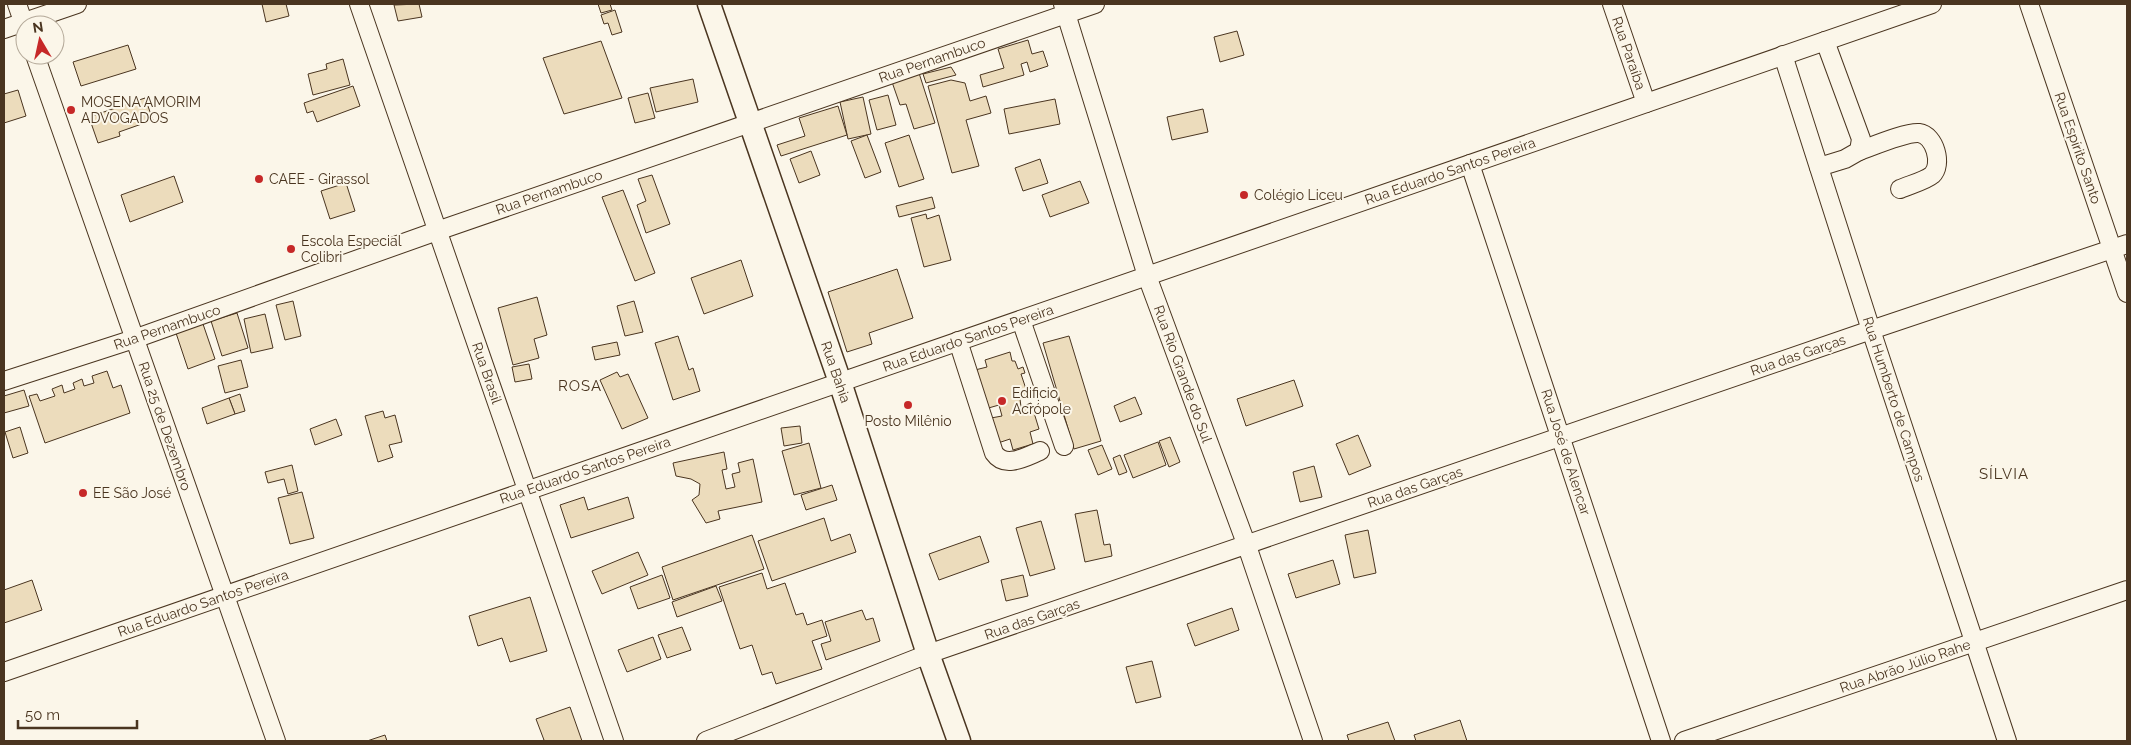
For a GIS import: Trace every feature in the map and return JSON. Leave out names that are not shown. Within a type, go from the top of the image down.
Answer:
[{"type":"main road","name":"Rua Bahia","points":[[709,4],[840,382],[928,654],[959,741]]},
{"type":"street","points":[[49,15],[77,4]]},
{"type":"street","name":"Rua Brasil","points":[[359,4],[614,741]]},
{"type":"street","name":"Rua Pernambuco","points":[[4,381],[134,339],[437,231],[750,123],[1064,9],[1095,4]]},
{"type":"street","name":"Rua Paraíba","points":[[1612,4],[1646,103]]},
{"type":"street","name":"Rua Eduardo Santos Pereira","points":[[4,672],[1932,4]]},
{"type":"street","name":"Rua Espírito Santo","points":[[2029,4],[2120,246],[2127,293]]},
{"type":"street","name":"Rua Rio Grande do Sul","points":[[1064,9],[1147,276],[1247,546],[1313,741]]},
{"type":"street","points":[[1825,41],[1861,139],[1859,151]]},
{"type":"street","name":"Rua Humberto de Campos","points":[[1783,56],[1871,330],[2007,741]]},
{"type":"street","name":"Rua 25 de Dezembro","points":[[38,65],[276,741]]},
{"type":"street","points":[[1819,167],[1859,151],[1908,135],[1919,133],[1926,135],[1931,140],[1938,163],[1936,170],[1931,176],[1900,188]]},
{"type":"street","name":"Rua José de Alencar","points":[[1470,164],[1661,741]]},
{"type":"street","name":"Rua das Garças","points":[[706,741],[928,654],[2120,246]]},
{"type":"street","points":[[1021,320],[1064,446]]},
{"type":"street","points":[[958,341],[994,453],[998,459],[1005,462],[1016,460],[1040,451]]},
{"type":"street","name":"Rua Abrão Júlio Rahe","points":[[1684,741],[2127,590]]},
{"type":"building","points":[[262,4],[286,4],[289,16],[266,22]]},
{"type":"building","points":[[419,4],[422,17],[398,21],[394,5]]},
{"type":"building","points":[[598,4],[610,4],[612,10],[601,13]]},
{"type":"building","points":[[615,10],[622,32],[612,35],[608,23],[604,24],[601,15]]},
{"type":"building","points":[[1237,31],[1244,55],[1220,62],[1214,37]]},
{"type":"building","points":[[1028,40],[1032,54],[1043,51],[1048,66],[1030,72],[1027,62],[1021,64],[1024,75],[983,87],[980,75],[1004,68],[998,49]]},
{"type":"building","points":[[601,41],[622,98],[564,114],[543,58]]},
{"type":"building","points":[[128,45],[136,69],[81,86],[73,62]]},
{"type":"building","points":[[343,59],[350,85],[313,95],[308,74],[327,69],[326,64]]},
{"type":"building","points":[[951,67],[956,75],[926,83],[923,74]]},
{"type":"building","points":[[919,73],[935,123],[914,129],[906,104],[900,105],[892,82]]},
{"type":"building","points":[[693,79],[698,102],[656,112],[650,88]]},
{"type":"building","points":[[951,80],[965,83],[970,101],[986,96],[991,113],[966,120],[979,166],[952,173],[928,86]]},
{"type":"building","points":[[353,86],[360,106],[317,122],[313,111],[307,113],[304,103]]},
{"type":"building","points":[[18,90],[26,116],[4,123],[4,94]]},
{"type":"building","points":[[648,93],[655,118],[635,123],[628,98]]},
{"type":"building","points":[[888,95],[896,125],[877,130],[869,100]]},
{"type":"building","points":[[863,97],[871,134],[848,139],[840,102]]},
{"type":"building","points":[[145,98],[153,120],[119,132],[120,136],[98,143],[89,117]]},
{"type":"building","points":[[1055,99],[1060,124],[1009,134],[1004,109]]},
{"type":"building","points":[[838,106],[847,135],[781,156],[777,145],[805,136],[799,118]]},
{"type":"building","points":[[1203,109],[1208,132],[1172,140],[1167,117]]},
{"type":"building","points":[[867,135],[881,172],[865,178],[851,141]]},
{"type":"building","points":[[909,135],[924,179],[899,187],[885,143]]},
{"type":"building","points":[[811,151],[820,175],[799,183],[790,159]]},
{"type":"building","points":[[1040,159],[1048,183],[1023,191],[1015,168]]},
{"type":"building","points":[[652,175],[670,224],[646,233],[637,205],[646,201],[638,179]]},
{"type":"building","points":[[174,176],[183,202],[130,222],[121,195]]},
{"type":"building","points":[[1080,181],[1089,203],[1050,217],[1042,195]]},
{"type":"building","points":[[346,183],[355,211],[330,219],[321,191]]},
{"type":"building","points":[[623,190],[655,273],[635,281],[602,197]]},
{"type":"building","points":[[932,197],[935,208],[899,217],[896,206]]},
{"type":"building","points":[[926,214],[927,219],[939,215],[951,260],[924,267],[911,218]]},
{"type":"building","points":[[741,260],[753,296],[704,314],[691,278]]},
{"type":"building","points":[[897,269],[913,318],[869,333],[872,344],[847,352],[828,292]]},
{"type":"building","points":[[537,297],[547,335],[534,339],[539,358],[513,365],[498,308]]},
{"type":"building","points":[[293,301],[301,336],[285,340],[276,305]]},
{"type":"building","points":[[634,301],[643,332],[625,336],[617,306]]},
{"type":"building","points":[[237,313],[248,348],[222,356],[211,321]]},
{"type":"building","points":[[265,314],[273,348],[251,353],[244,319]]},
{"type":"building","points":[[203,324],[215,359],[188,369],[176,333]]},
{"type":"building","points":[[678,336],[689,370],[693,368],[700,391],[673,400],[655,343]]},
{"type":"building","points":[[1069,336],[1101,441],[1074,449],[1043,343]]},
{"type":"building","points":[[617,342],[620,355],[595,360],[592,347]]},
{"type":"building","name":"Edificio Acrópole","points":[[1010,352],[1012,361],[1015,361],[1018,369],[1023,367],[1025,373],[1021,374],[1027,392],[1030,392],[1031,395],[1020,399],[1021,407],[1031,403],[1039,429],[1030,432],[1033,444],[1013,450],[1010,439],[998,443],[991,418],[1002,416],[999,405],[985,409],[975,370],[987,367],[985,360]]},
{"type":"building","points":[[241,360],[248,387],[225,393],[218,366]]},
{"type":"building","points":[[529,364],[532,379],[515,382],[512,367]]},
{"type":"building","points":[[107,371],[113,388],[121,385],[130,413],[45,443],[29,396],[37,394],[40,401],[55,396],[52,389],[62,385],[64,393],[75,389],[73,383],[82,379],[84,386],[94,383],[92,376]]},
{"type":"building","points":[[617,372],[620,377],[628,374],[648,418],[622,429],[600,380]]},
{"type":"building","points":[[1294,380],[1303,406],[1246,426],[1237,399]]},
{"type":"building","points":[[24,390],[29,406],[4,413],[4,396]]},
{"type":"building","points":[[240,394],[245,411],[235,414],[229,398]]},
{"type":"building","points":[[1135,397],[1142,414],[1120,422],[1114,406]]},
{"type":"building","points":[[229,398],[235,414],[207,424],[202,408]]},
{"type":"building","points":[[383,411],[385,418],[395,415],[402,442],[389,445],[393,457],[378,462],[365,416]]},
{"type":"building","points":[[336,419],[342,435],[315,445],[310,429]]},
{"type":"building","points":[[800,426],[802,443],[784,446],[781,428]]},
{"type":"building","points":[[20,427],[28,453],[13,458],[5,432]]},
{"type":"building","points":[[1358,435],[1371,466],[1349,475],[1336,444]]},
{"type":"building","points":[[1170,437],[1180,462],[1169,467],[1159,441]]},
{"type":"building","points":[[1158,442],[1166,465],[1133,478],[1124,455]]},
{"type":"building","points":[[809,443],[821,488],[794,495],[782,451]]},
{"type":"building","points":[[1102,445],[1112,469],[1098,475],[1088,450]]},
{"type":"building","points":[[724,452],[727,469],[722,470],[726,489],[735,487],[732,474],[740,472],[738,463],[753,459],[762,502],[718,511],[720,519],[706,523],[692,500],[699,495],[700,484],[691,479],[676,476],[673,463]]},
{"type":"building","points":[[1120,455],[1127,472],[1119,475],[1113,458]]},
{"type":"building","points":[[292,465],[298,491],[288,494],[284,479],[268,483],[265,472]]},
{"type":"building","points":[[1314,466],[1322,497],[1300,502],[1293,472]]},
{"type":"building","points":[[832,485],[837,500],[806,510],[801,495]]},
{"type":"building","points":[[302,492],[314,538],[290,544],[278,498]]},
{"type":"building","points":[[584,497],[588,510],[628,497],[634,518],[571,538],[560,505]]},
{"type":"building","points":[[1097,510],[1104,545],[1110,544],[1112,556],[1085,562],[1075,514]]},
{"type":"building","points":[[824,518],[831,541],[850,534],[856,552],[772,581],[758,541]]},
{"type":"building","points":[[1041,521],[1055,569],[1030,576],[1016,528]]},
{"type":"building","points":[[1368,530],[1376,573],[1354,578],[1345,535]]},
{"type":"building","points":[[752,535],[764,569],[673,600],[662,567]]},
{"type":"building","points":[[980,536],[989,562],[939,580],[929,554]]},
{"type":"building","points":[[638,552],[648,575],[602,594],[592,571]]},
{"type":"building","points":[[1333,560],[1340,584],[1296,598],[1288,574]]},
{"type":"building","points":[[762,573],[767,589],[785,583],[796,615],[803,613],[807,625],[822,620],[827,636],[812,641],[822,669],[776,684],[772,672],[762,675],[752,645],[740,649],[719,587]]},
{"type":"building","points":[[662,575],[670,598],[638,609],[630,587]]},
{"type":"building","points":[[1023,575],[1028,596],[1006,601],[1001,580]]},
{"type":"building","points":[[32,580],[42,610],[4,623],[4,590]]},
{"type":"building","points":[[716,586],[722,601],[677,617],[672,602]]},
{"type":"building","points":[[530,597],[547,651],[510,662],[502,638],[478,646],[469,616]]},
{"type":"building","points":[[1232,608],[1239,630],[1195,646],[1187,624]]},
{"type":"building","points":[[862,610],[866,620],[873,618],[880,641],[826,660],[821,644],[831,641],[825,622]]},
{"type":"building","points":[[682,627],[691,650],[667,658],[658,635]]},
{"type":"building","points":[[653,637],[661,659],[627,672],[618,650]]},
{"type":"building","points":[[1152,661],[1161,697],[1136,703],[1126,667]]},
{"type":"building","points":[[570,707],[582,741],[541,741],[544,740],[536,719]]},
{"type":"building","points":[[1460,720],[1467,741],[1416,741],[1414,735]]},
{"type":"building","points":[[1388,722],[1395,741],[1349,741],[1347,735]]},
{"type":"building","points":[[385,735],[387,741],[367,741]]},
{"type":"place","name":"MOSENA AMORIM ADVOGADOS","points":[[71,110]]},
{"type":"place","name":"CAEE - Girassol","points":[[259,179]]},
{"type":"place","name":"Colégio Liceu","points":[[1244,195]]},
{"type":"place","name":"Escola Especial Colibri","points":[[291,249]]},
{"type":"place","name":"Edificio Acrópole","points":[[1002,401]]},
{"type":"place","name":"Posto Milênio","points":[[908,405]]},
{"type":"place","name":"EE São José","points":[[83,493]]},
{"type":"district","name":"ROSA","points":[[580,386]]},
{"type":"district","name":"SÍLVIA","points":[[2004,474]]}]
